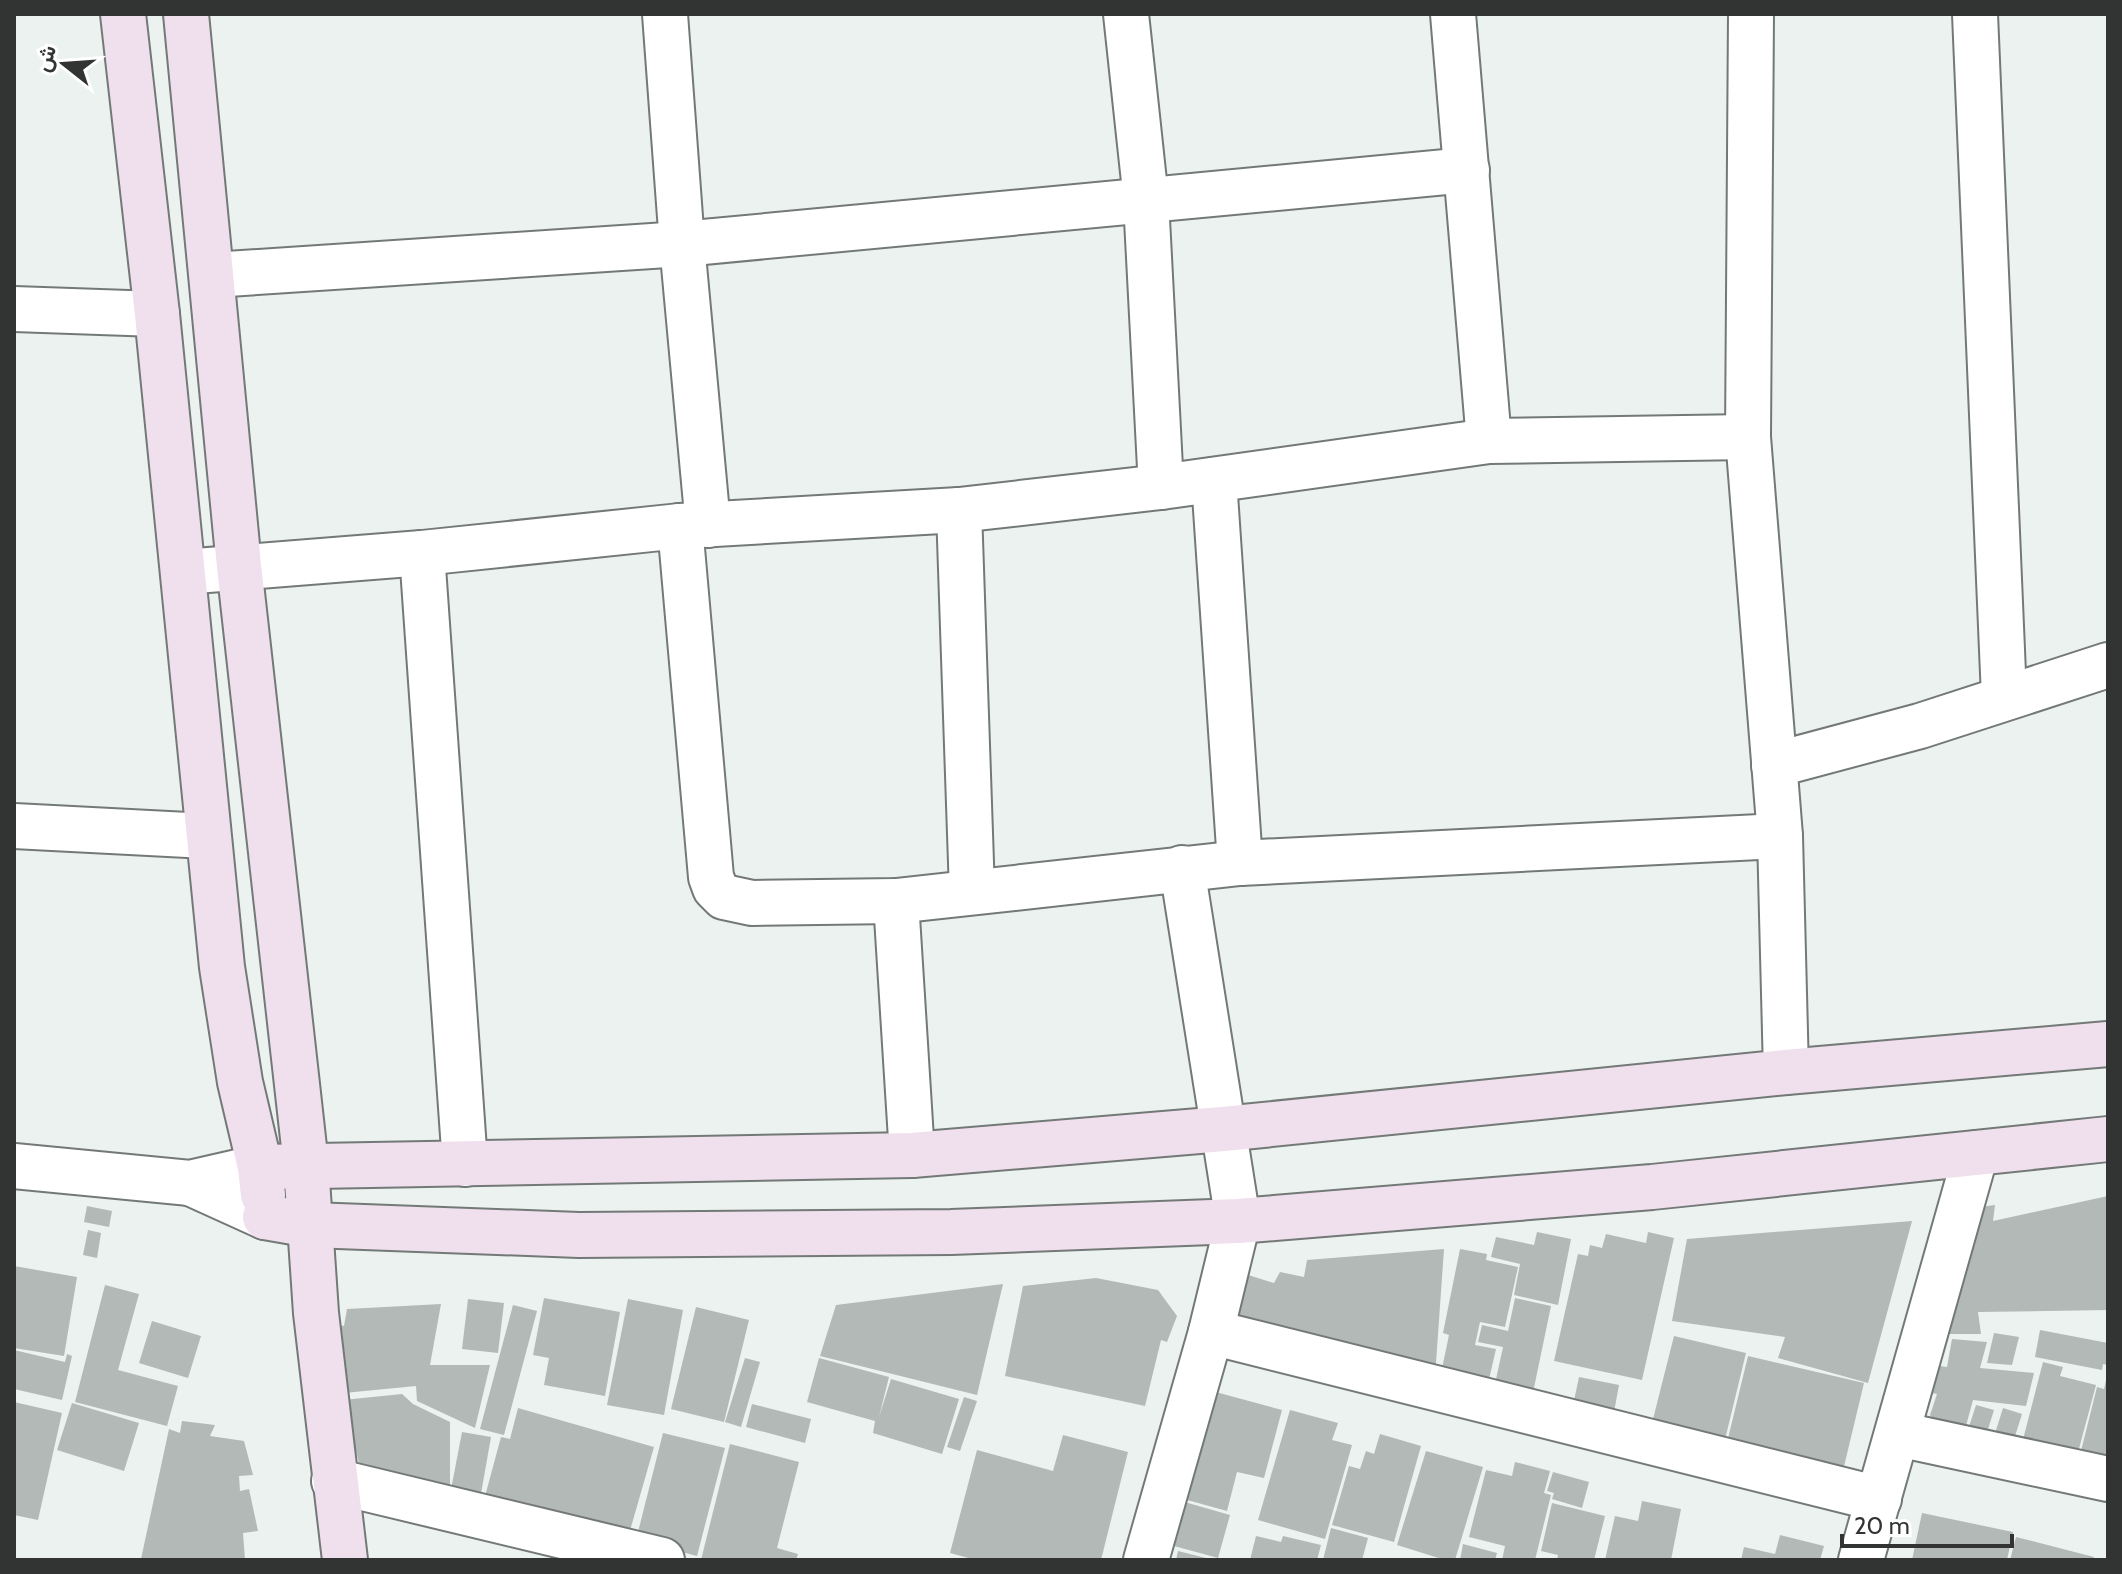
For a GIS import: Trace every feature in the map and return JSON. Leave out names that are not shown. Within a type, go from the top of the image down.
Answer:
[{"type":"street","points":[[123,14],[157,314],[224,982],[240,1082],[260,1167],[265,1217],[316,1313]]},
{"type":"street","points":[[186,14],[239,566],[306,1165],[316,1313],[345,1560]]},
{"type":"street","points":[[665,14],[682,244],[710,865],[715,888],[724,897],[752,903],[896,901],[1240,863],[1780,836]]},
{"type":"street","points":[[1126,14],[1146,200],[1161,487]]},
{"type":"street","points":[[1453,14],[1489,441]]},
{"type":"street","points":[[1751,14],[1748,437],[1780,836],[1786,1072]]},
{"type":"street","points":[[1975,14],[2004,697]]},
{"type":"street","points":[[212,275],[682,244],[1467,170]]},
{"type":"street","points":[[14,309],[157,314]]},
{"type":"street","points":[[183,572],[422,553],[694,526],[959,510],[1161,487],[1489,441],[1748,437]]},
{"type":"street","points":[[1214,480],[1240,863]]},
{"type":"street","points":[[959,510],[972,892]]},
{"type":"street","points":[[422,553],[465,1164]]},
{"type":"street","points":[[1774,765],[1920,726],[2108,665]]},
{"type":"street","points":[[14,826],[207,836]]},
{"type":"street","points":[[1146,1560],[1211,1332],[1238,1221],[1182,868]]},
{"type":"street","points":[[896,901],[912,1155]]},
{"type":"street","points":[[14,1166],[190,1183],[260,1167],[306,1165],[912,1155],[1223,1129],[1786,1072],[2108,1044]]},
{"type":"street","points":[[190,1183],[265,1217],[311,1225],[595,1235],[951,1232],[1238,1221],[1652,1187],[2108,1139]]},
{"type":"street","points":[[1861,1560],[1976,1153]]},
{"type":"street","points":[[1211,1332],[1879,1499]]},
{"type":"street","points":[[1898,1434],[2108,1479]]},
{"type":"street","points":[[334,1481],[662,1560]]},
{"type":"building","points":[[2108,1196],[2108,1310],[1978,1312],[1981,1334],[1943,1334],[1972,1208],[1995,1205],[1993,1221]]},
{"type":"building","points":[[87,1206],[112,1211],[109,1227],[84,1222]]},
{"type":"building","points":[[1912,1221],[1868,1383],[1778,1358],[1785,1337],[1672,1321],[1687,1239]]},
{"type":"building","points":[[88,1230],[101,1233],[97,1258],[83,1255]]},
{"type":"building","points":[[1537,1232],[1571,1239],[1558,1305],[1514,1295],[1520,1264],[1491,1257],[1496,1237],[1534,1245]]},
{"type":"building","points":[[1648,1232],[1674,1238],[1642,1380],[1554,1361],[1578,1254],[1588,1256],[1590,1245],[1602,1248],[1606,1234],[1646,1243]]},
{"type":"building","points":[[1444,1249],[1435,1377],[1236,1324],[1245,1274],[1274,1283],[1280,1272],[1304,1277],[1307,1260]]},
{"type":"building","points":[[1460,1249],[1487,1254],[1486,1260],[1518,1267],[1505,1327],[1480,1322],[1475,1345],[1496,1349],[1487,1388],[1440,1378],[1449,1335],[1443,1333]]},
{"type":"building","points":[[14,1266],[77,1277],[64,1356],[14,1348]]},
{"type":"building","points":[[1096,1278],[1158,1290],[1177,1316],[1167,1342],[1161,1340],[1145,1406],[1005,1376],[1023,1286]]},
{"type":"building","points":[[1003,1284],[977,1395],[820,1356],[836,1305]]},
{"type":"building","points":[[105,1285],[139,1294],[118,1370],[178,1386],[167,1426],[75,1402]]},
{"type":"building","points":[[544,1298],[620,1312],[605,1396],[544,1385],[549,1358],[533,1355]]},
{"type":"building","points":[[1515,1298],[1551,1306],[1531,1402],[1493,1393],[1503,1347],[1478,1342],[1482,1325],[1508,1331]]},
{"type":"building","points":[[468,1299],[504,1303],[498,1353],[462,1349]]},
{"type":"building","points":[[628,1299],[683,1310],[664,1415],[607,1405]]},
{"type":"building","points":[[441,1304],[430,1365],[490,1365],[475,1428],[417,1401],[416,1386],[344,1393],[335,1324],[344,1326],[347,1309]]},
{"type":"building","points":[[513,1305],[537,1311],[504,1435],[480,1429]]},
{"type":"building","points":[[696,1307],[749,1320],[724,1422],[671,1409]]},
{"type":"building","points":[[152,1321],[201,1336],[188,1378],[139,1363]]},
{"type":"building","points":[[2040,1330],[2108,1343],[2108,1365],[2103,1364],[2102,1370],[2035,1357]]},
{"type":"building","points":[[1994,1333],[2019,1337],[2012,1365],[1987,1363]]},
{"type":"building","points":[[1674,1336],[1746,1353],[1721,1456],[1650,1431]]},
{"type":"building","points":[[1952,1339],[1987,1342],[1980,1368],[2034,1373],[2026,1406],[1973,1400],[1963,1437],[1942,1432],[1930,1415],[1937,1394],[1927,1392],[1933,1365],[1947,1367]]},
{"type":"building","points":[[14,1350],[65,1362],[67,1354],[72,1356],[62,1400],[14,1389]]},
{"type":"building","points":[[1748,1356],[1864,1383],[1840,1483],[1724,1455]]},
{"type":"building","points":[[745,1358],[760,1362],[741,1427],[725,1422]]},
{"type":"building","points":[[819,1358],[889,1377],[879,1417],[891,1379],[959,1399],[942,1454],[873,1433],[875,1421],[807,1402]]},
{"type":"building","points":[[2043,1362],[2063,1367],[2060,1376],[2096,1385],[2076,1460],[2019,1455]]},
{"type":"building","points":[[2107,1376],[2108,1464],[2079,1459],[2097,1387],[2104,1389]]},
{"type":"building","points":[[1579,1377],[1619,1385],[1612,1423],[1571,1415]]},
{"type":"building","points":[[1212,1391],[1282,1410],[1264,1478],[1237,1472],[1227,1511],[1180,1498]]},
{"type":"building","points":[[402,1394],[413,1404],[450,1422],[450,1496],[360,1467],[343,1400]]},
{"type":"building","points":[[964,1397],[977,1401],[960,1451],[947,1447]]},
{"type":"building","points":[[14,1402],[62,1413],[38,1520],[14,1515]]},
{"type":"building","points":[[72,1403],[139,1423],[124,1471],[57,1450]]},
{"type":"building","points":[[752,1404],[811,1419],[805,1443],[746,1427]]},
{"type":"building","points":[[1976,1405],[1994,1410],[1985,1439],[1967,1433]]},
{"type":"building","points":[[518,1408],[654,1447],[627,1541],[484,1500],[501,1437],[510,1439]]},
{"type":"building","points":[[2003,1408],[2022,1414],[2011,1449],[1992,1443]]},
{"type":"building","points":[[1290,1410],[1338,1423],[1332,1440],[1352,1445],[1325,1539],[1258,1520]]},
{"type":"building","points":[[182,1421],[215,1425],[210,1436],[244,1441],[253,1475],[239,1476],[240,1491],[249,1489],[258,1531],[243,1533],[245,1560],[141,1559],[169,1429],[180,1433]]},
{"type":"building","points":[[462,1432],[491,1437],[479,1505],[449,1500]]},
{"type":"building","points":[[663,1433],[725,1448],[697,1556],[636,1540]]},
{"type":"building","points":[[1380,1434],[1421,1446],[1394,1542],[1332,1525],[1349,1466],[1360,1469],[1366,1451],[1374,1454]]},
{"type":"building","points":[[1063,1435],[1128,1452],[1101,1560],[976,1560],[950,1553],[977,1450],[1053,1471]]},
{"type":"building","points":[[730,1444],[799,1462],[777,1548],[798,1554],[796,1560],[701,1560]]},
{"type":"building","points":[[1426,1451],[1483,1467],[1455,1560],[1445,1560],[1397,1545]]},
{"type":"building","points":[[1515,1462],[1550,1471],[1544,1493],[1551,1495],[1535,1560],[1502,1560],[1505,1546],[1469,1537],[1486,1470],[1512,1476]]},
{"type":"building","points":[[1553,1472],[1589,1482],[1582,1508],[1552,1499],[1554,1493],[1547,1491]]},
{"type":"building","points":[[1181,1501],[1230,1515],[1218,1558],[1174,1546],[1178,1535],[1172,1534]]},
{"type":"building","points":[[1642,1501],[1681,1509],[1671,1560],[1605,1560],[1615,1516],[1638,1521]]},
{"type":"building","points":[[1552,1503],[1605,1516],[1594,1560],[1557,1560],[1558,1555],[1541,1551]]},
{"type":"building","points":[[1922,1513],[2013,1532],[2007,1560],[1912,1560]]},
{"type":"building","points":[[1331,1528],[1368,1538],[1362,1560],[1323,1560]]},
{"type":"building","points":[[1780,1535],[1824,1546],[1820,1560],[1741,1560],[1744,1547],[1775,1554]]},
{"type":"building","points":[[1256,1536],[1281,1542],[1283,1536],[1321,1545],[1317,1560],[1250,1560]]},
{"type":"building","points":[[2016,1537],[2094,1557],[2093,1560],[2010,1560]]},
{"type":"building","points":[[1463,1544],[1497,1553],[1495,1560],[1460,1560]]},
{"type":"building","points":[[1178,1551],[1210,1559],[1210,1560],[1176,1560]]}]
